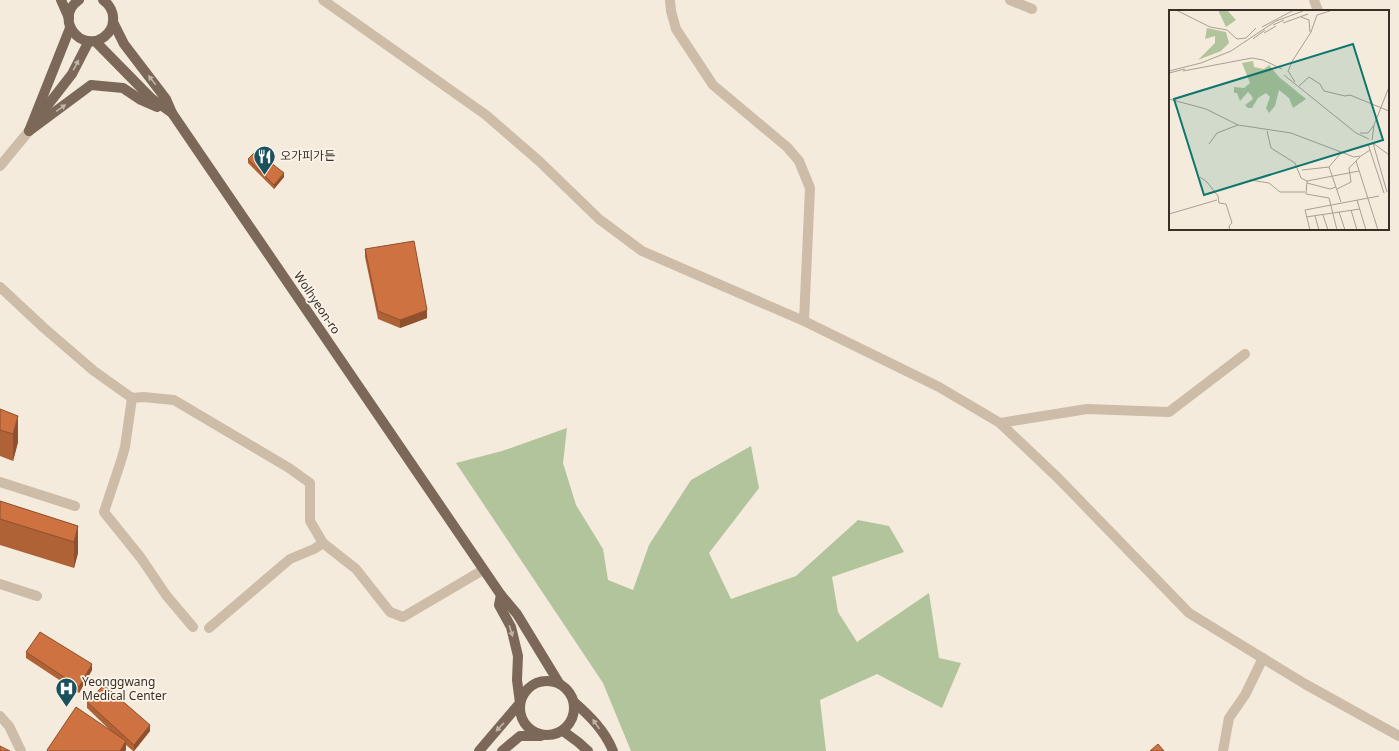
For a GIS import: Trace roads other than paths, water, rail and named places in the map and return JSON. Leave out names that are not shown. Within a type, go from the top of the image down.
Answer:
[{"type":"main road","points":[[61,0],[69,23]]},
{"type":"main road","points":[[29,130],[72,74],[92,41],[102,39],[111,28],[113,14],[110,4],[102,0]]},
{"type":"main road","points":[[29,130],[69,23],[71,8],[76,1]]},
{"type":"main road","points":[[113,22],[124,44],[166,99],[172,113]]},
{"type":"main road","name":"Wolhyeon-ro","points":[[69,23],[74,33],[79,38],[92,41],[151,98],[172,113],[483,570],[517,614],[559,683]]},
{"type":"main road","points":[[29,130],[91,85],[123,88],[141,100],[172,113]]},
{"type":"main road","points":[[501,595],[499,605],[511,628],[518,656],[517,680],[520,712],[523,721],[529,728],[537,734],[546,736]]},
{"type":"main road","points":[[479,751],[520,703],[528,688],[535,684],[547,681],[559,683],[566,688],[571,694],[575,710],[569,726],[563,731],[554,735],[520,736],[502,751]]},
{"type":"main road","points":[[574,702],[592,718],[610,744],[613,751]]},
{"type":"main road","points":[[563,731],[588,751]]},
{"type":"street","points":[[670,0],[671,11],[676,29],[713,85],[787,147],[799,161],[802,168],[810,188],[804,321]]},
{"type":"street","points":[[1010,0],[1032,9]]},
{"type":"street","points":[[1314,0],[1318,10]]},
{"type":"street","points":[[326,1],[486,115],[539,161],[599,218],[642,251],[804,321],[938,387],[1000,423],[1058,478],[1190,613],[1305,684],[1399,736]]},
{"type":"street","points":[[0,166],[29,130]]},
{"type":"street","points":[[0,287],[44,328],[94,371],[132,398],[143,397],[174,400],[289,468],[310,483],[310,521],[323,543],[356,569],[390,612],[403,617],[483,570]]},
{"type":"street","points":[[1000,423],[1087,409],[1169,412],[1245,354]]},
{"type":"street","points":[[132,398],[123,454],[104,512],[141,558],[166,595],[193,627]]},
{"type":"street","points":[[0,482],[75,506]]},
{"type":"street","points":[[209,628],[290,560],[314,549],[323,543]]},
{"type":"street","points":[[0,584],[37,596]]},
{"type":"street","points":[[1223,751],[1229,718],[1245,695],[1263,658]]},
{"type":"street","points":[[0,716],[9,726],[21,751]]},
{"type":"place","name":"오가피가든","points":[[264,176]]},
{"type":"place","name":"Yeonggwang Medical Center","points":[[66,708]]}]
